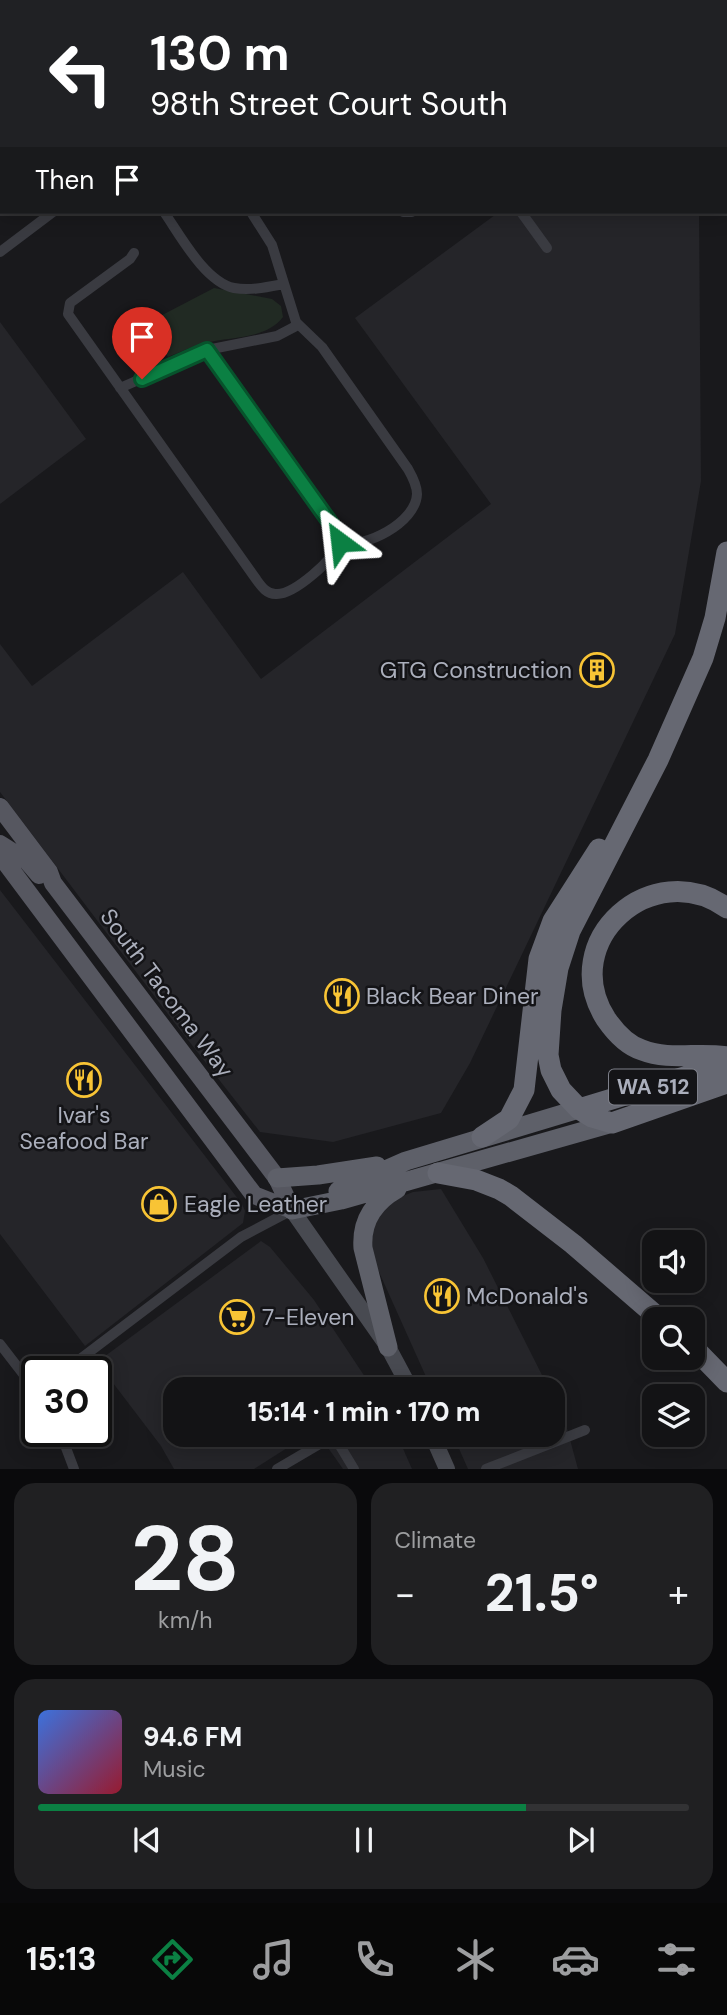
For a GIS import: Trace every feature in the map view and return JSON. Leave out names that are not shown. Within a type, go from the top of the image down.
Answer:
[{"type":"highway","points":[[612,1123],[579,1109],[562,1090],[551,1070],[548,1055],[551,1010],[558,968],[570,931],[658,760],[703,658],[715,618],[727,552]]},
{"type":"highway","points":[[482,1138],[509,1119],[524,1090],[539,960],[553,921],[658,760]]},
{"type":"highway","points":[[727,908],[697,894],[677,891],[642,898],[619,913],[604,933],[593,968],[595,992],[602,1012],[611,1027],[628,1043],[641,1050],[667,1056],[727,1057]]},
{"type":"highway","name":"WA 512","points":[[292,1210],[341,1200],[482,1138],[727,1064]]},
{"type":"highway","name":"WA 512","points":[[408,1171],[438,1173],[612,1123],[727,1083]]},
{"type":"highway","points":[[277,1178],[408,1171]]},
{"type":"highway","points":[[388,1347],[363,1248],[362,1233],[369,1215],[408,1171]]},
{"type":"highway","points":[[438,1173],[476,1180],[511,1196],[573,1244],[646,1307]]},
{"type":"highway","points":[[705,1359],[727,1382]]},
{"type":"main road","name":"South Tacoma Way","points":[[0,807],[49,872],[53,883],[277,1178],[292,1210],[388,1347],[404,1377]]},
{"type":"main road","points":[[0,844],[27,861],[42,878],[53,883]]},
{"type":"main road","points":[[0,855],[254,1195],[292,1210]]},
{"type":"main road","points":[[437,1447],[447,1469]]},
{"type":"street","points":[[0,252],[50,214]]},
{"type":"street","points":[[165,214],[204,268],[222,284],[246,289],[284,284]]},
{"type":"street","points":[[252,214],[272,245],[298,325],[322,347],[413,477],[417,494],[411,511],[387,531],[363,544],[340,543]]},
{"type":"street","points":[[522,214],[547,248]]},
{"type":"street","points":[[134,253],[129,260],[70,303],[67,309],[69,316],[120,388],[258,582],[272,594],[283,593],[300,584],[334,554],[340,543]]},
{"type":"street","points":[[120,388],[207,350],[277,336],[298,325]]},
{"type":"street","points":[[207,350],[334,528],[340,543]]},
{"type":"street","points":[[84,1356],[242,1237],[292,1210]]},
{"type":"street","points":[[0,1344],[21,1371]]},
{"type":"street","points":[[486,1469],[585,1430]]},
{"type":"street","points":[[66,1447],[74,1469]]},
{"type":"street","points":[[277,1469],[315,1447]]},
{"type":"street","points":[[342,1447],[354,1469]]},
{"type":"shaded area","points":[[496,214],[699,214],[701,481],[675,634],[470,1063],[441,1113],[333,1142],[260,1132],[0,792],[0,644],[32,686],[183,572],[261,679],[491,504],[355,318]]},
{"type":"shaded area","points":[[214,288],[272,299],[281,306],[283,317],[267,330],[205,343],[168,357],[145,324]]},
{"type":"shaded area","points":[[0,322],[86,439],[0,504]]},
{"type":"shaded area","points":[[0,890],[245,1211],[243,1223],[85,1346],[0,1234]]},
{"type":"shaded area","points":[[441,1189],[483,1258],[543,1377],[426,1377],[375,1263],[371,1247],[373,1230],[380,1214],[398,1198],[413,1192]]},
{"type":"shaded area","points":[[261,1241],[270,1247],[314,1300],[365,1377],[163,1377],[163,1447],[289,1447],[254,1469],[174,1469],[161,1446],[112,1382],[112,1356],[105,1356]]},
{"type":"shaded area","points":[[565,1421],[578,1469],[468,1469],[458,1447],[565,1447]]},
{"type":"shaded area","points":[[327,1447],[402,1447],[412,1469],[343,1469]]},
{"type":"place","name":"GTG Construction","points":[[597,670]]},
{"type":"place","name":"Black Bear Diner","points":[[342,996]]},
{"type":"place","name":"Ivar's Seafood Bar","points":[[84,1080]]},
{"type":"place","name":"Eagle Leather","points":[[159,1204]]},
{"type":"place","name":"McDonald's","points":[[442,1296]]},
{"type":"place","name":"7-Eleven","points":[[237,1317]]},
{"type":"route","points":[[142,379],[207,350],[334,528],[340,542]]}]
